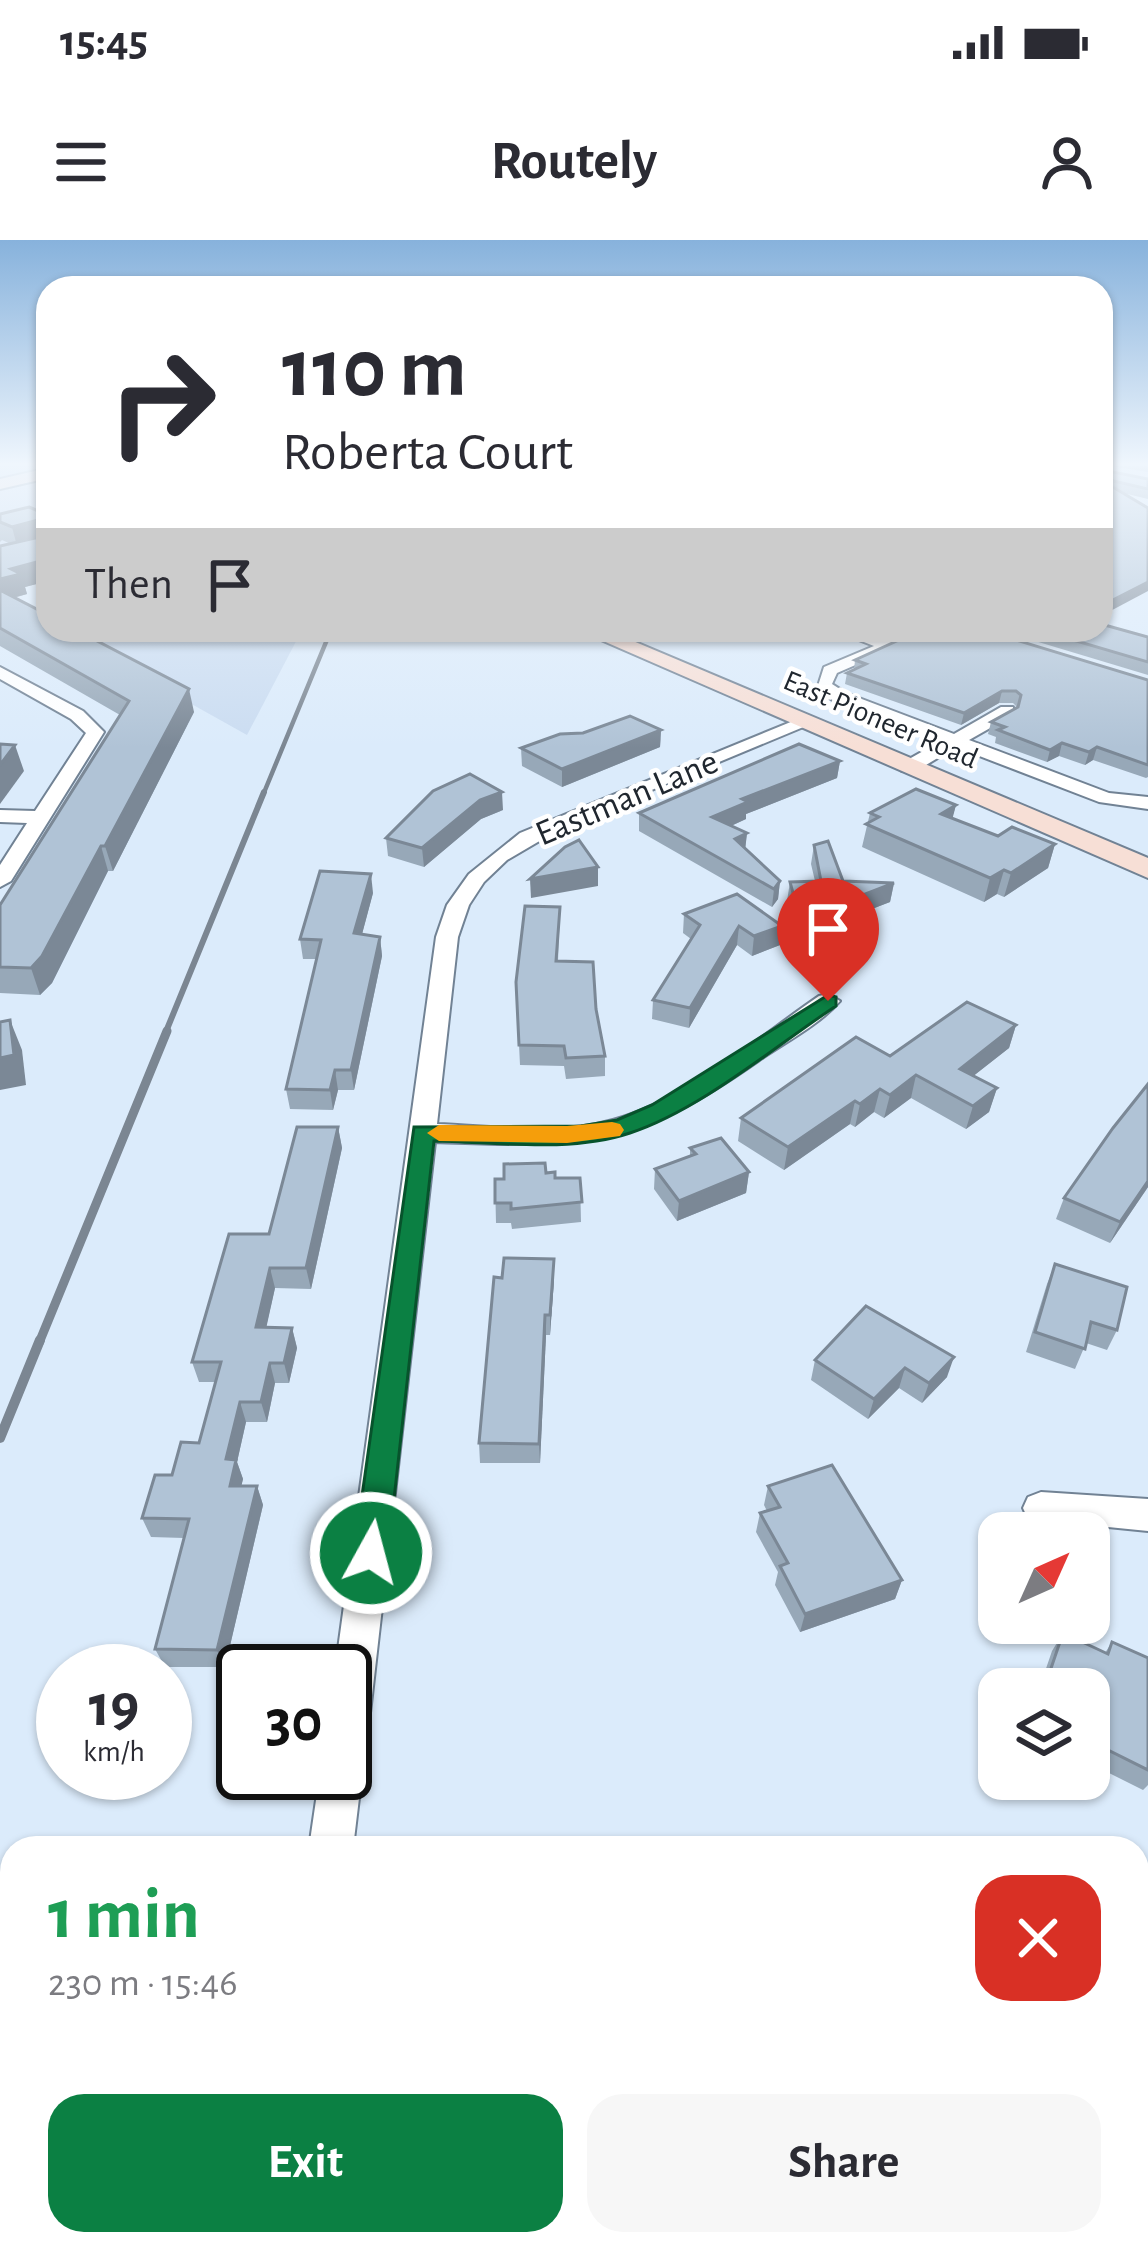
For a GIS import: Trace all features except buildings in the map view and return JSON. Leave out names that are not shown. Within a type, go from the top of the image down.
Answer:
[{"type":"main road","name":"East Pioneer Road","points":[[617,642],[1148,869]]},
{"type":"street","points":[[876,642],[885,645]]},
{"type":"street","points":[[894,642],[827,672],[825,687],[840,697],[1112,800],[1148,802]]},
{"type":"street","points":[[0,672],[77,715],[95,732],[0,881]]},
{"type":"street","points":[[909,767],[1007,711]]},
{"type":"street","name":"Eastman Lane","points":[[358,1644],[448,932],[463,896],[479,875],[519,842],[554,824],[804,723]]},
{"type":"street","points":[[0,816],[42,817]]},
{"type":"street","points":[[423,1133],[581,1134],[622,1127],[661,1111],[828,1001]]},
{"type":"street","points":[[1041,1508],[1148,1515]]},
{"type":"street","points":[[333,1836],[337,1800]]},
{"type":"shaded area","points":[[80,642],[296,642],[247,735]]},
{"type":"railway","points":[[263,795],[326,642]]},
{"type":"railway","points":[[165,1034],[264,792]]},
{"type":"railway","points":[[39,1343],[167,1031]]},
{"type":"railway","points":[[0,1438],[40,1340]]},
{"type":"slow traffic","points":[[439,1133],[567,1135],[612,1130]]},
{"type":"route","points":[[371,1553],[423,1133],[581,1134],[622,1127],[661,1111],[828,1001]]}]
